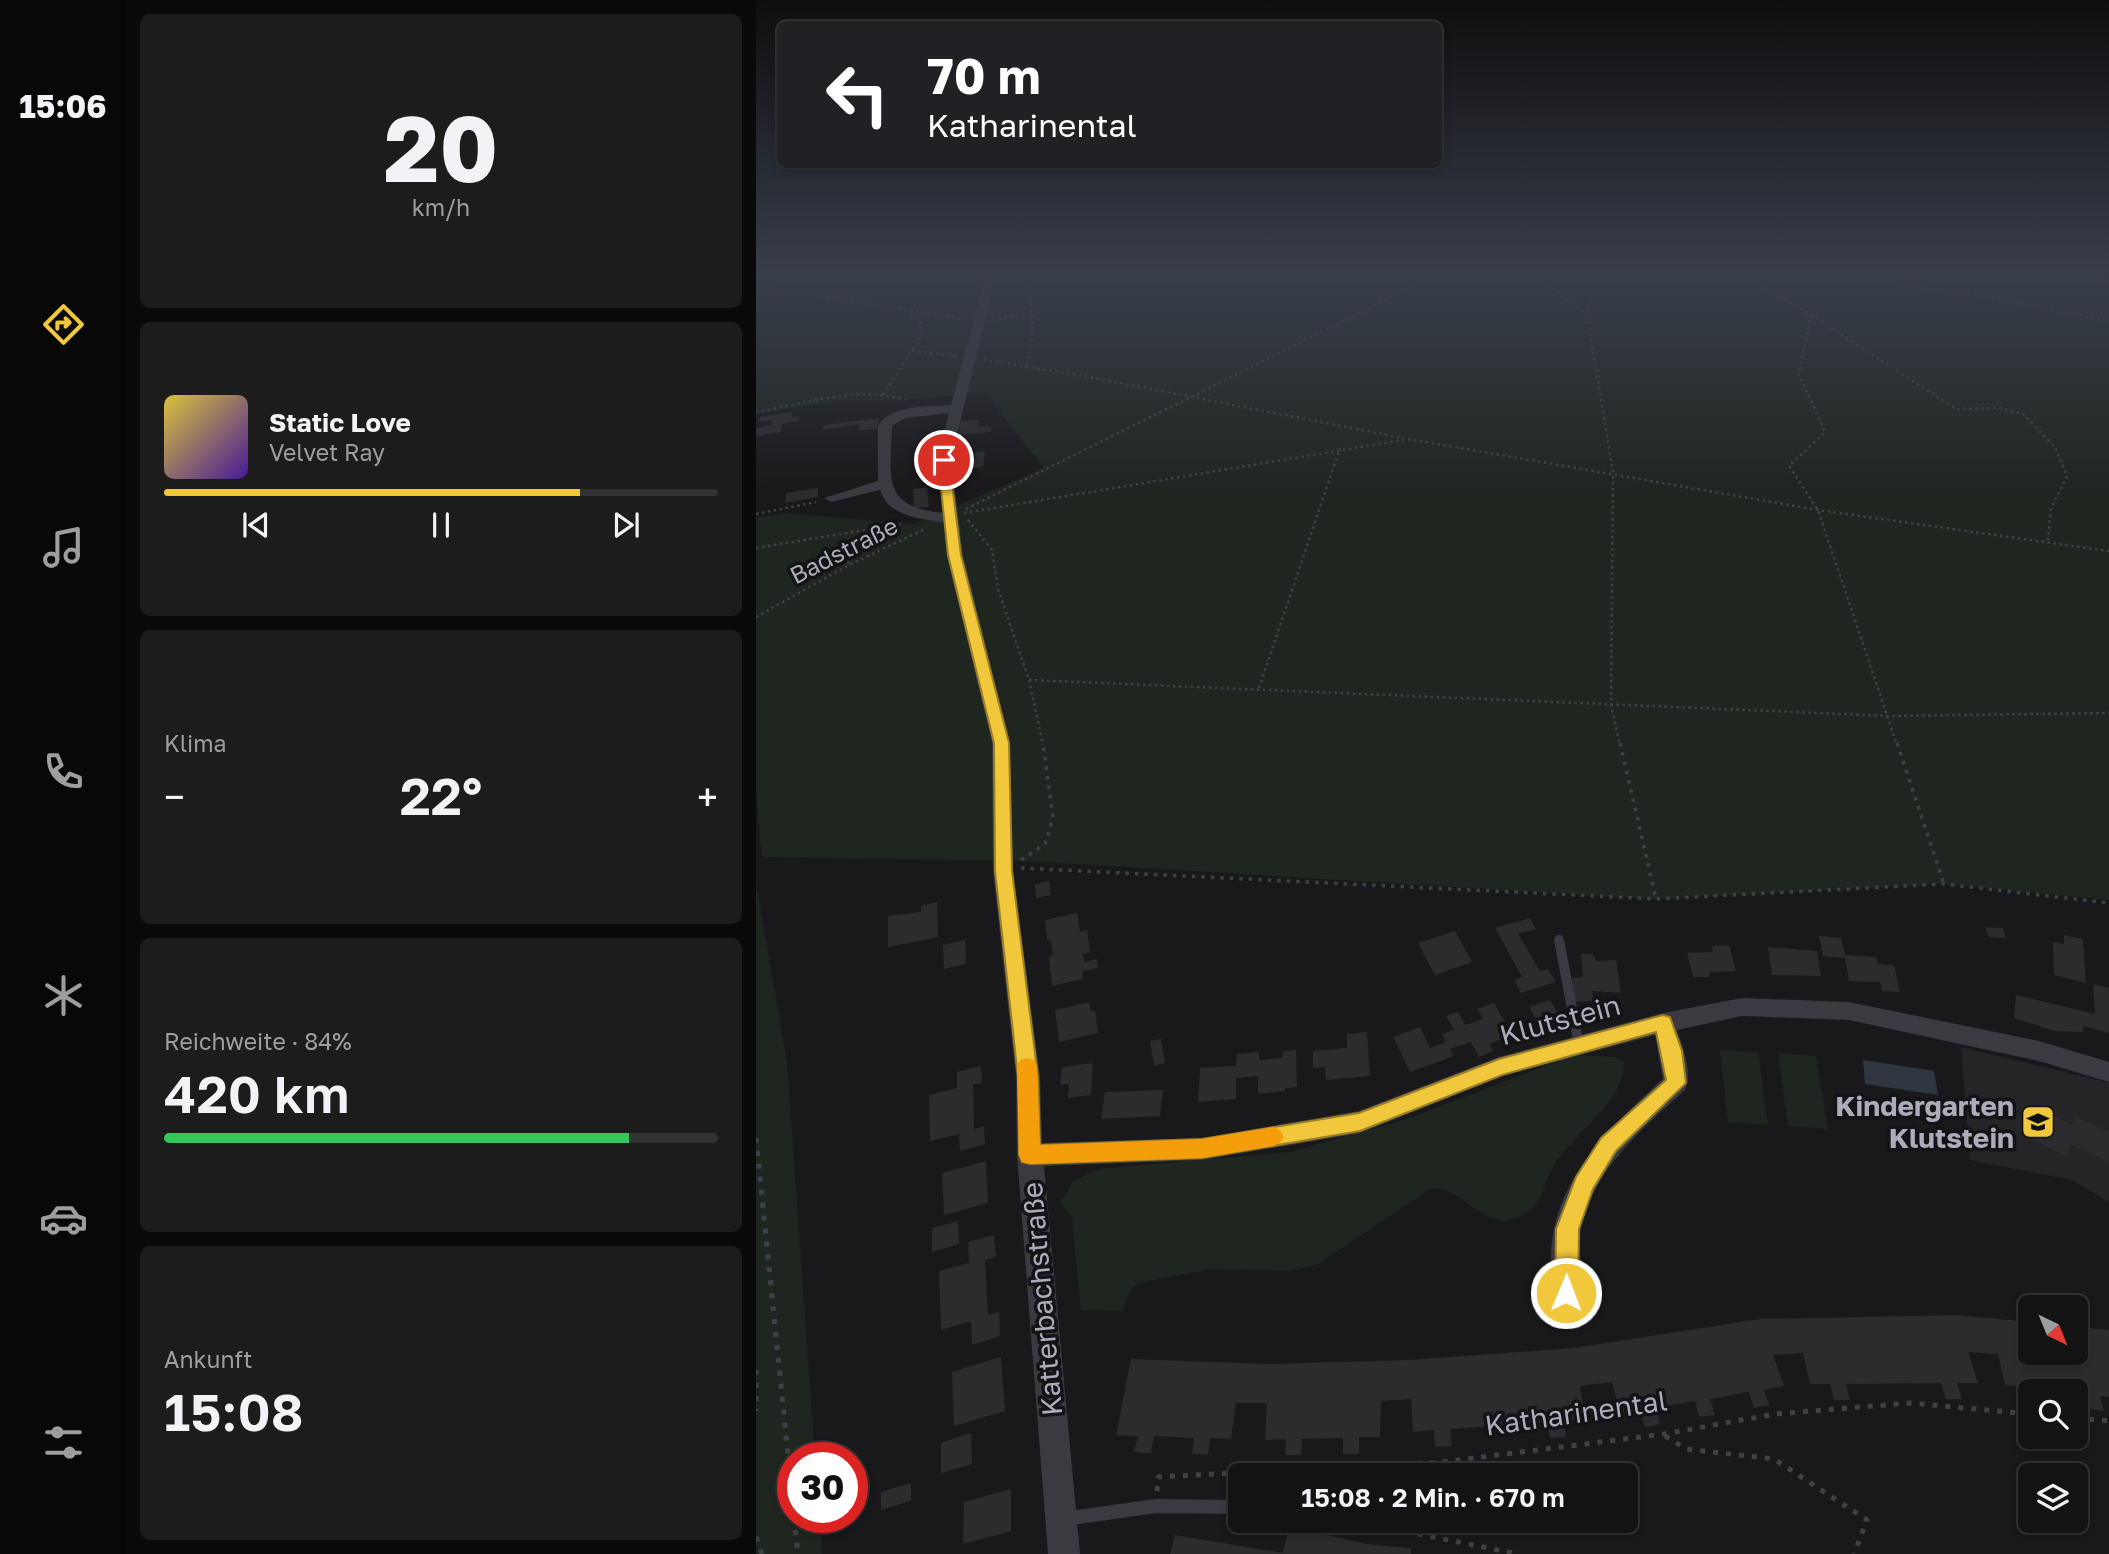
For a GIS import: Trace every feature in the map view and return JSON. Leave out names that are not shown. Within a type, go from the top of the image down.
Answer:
[{"type":"street","points":[[956,515],[915,515],[901,510],[884,484],[887,422],[902,414],[954,409],[971,347]]},
{"type":"street","name":"Katterbachstraße","points":[[954,409],[944,460],[956,515],[955,555],[1001,743],[1003,871],[1028,1077],[1030,1155],[1064,1554]]},
{"type":"street","points":[[831,498],[884,484]]},
{"type":"street","name":"Klutstein","points":[[1030,1155],[1202,1149],[1360,1122],[1499,1067],[1663,1023],[1742,1007],[1849,1011],[2039,1051],[2109,1072]]},
{"type":"street","points":[[1566,1293],[1567,1229],[1584,1184],[1608,1145],[1676,1083],[1672,1051],[1663,1023]]},
{"type":"lane","points":[[1559,940],[1579,1045]]},
{"type":"lane","points":[[1060,1520],[1156,1506],[1228,1507]]},
{"type":"path","points":[[883,395],[915,347]]},
{"type":"path","points":[[1027,365],[1032,347]]},
{"type":"path","name":"Badstraße","points":[[756,617],[847,566],[956,515],[1294,347]]},
{"type":"path","points":[[1593,347],[1614,472],[1611,705],[1656,899]]},
{"type":"path","points":[[1805,347],[1799,374],[1825,432],[1789,466],[1818,510],[1944,884]]},
{"type":"path","points":[[1859,347],[1956,410],[1999,408],[2023,414],[2055,447],[2067,476],[2051,508],[2048,540]]},
{"type":"path","points":[[912,351],[1027,365],[1409,439],[1614,472],[1818,510],[2048,540],[2109,551]]},
{"type":"path","points":[[756,412],[849,395],[898,397],[925,410]]},
{"type":"path","points":[[956,515],[1339,448],[1409,439]]},
{"type":"path","points":[[1259,688],[1339,448]]},
{"type":"path","points":[[756,514],[831,498]]},
{"type":"path","points":[[956,515],[992,550],[999,589],[1029,680],[1044,750],[1053,818],[1045,844],[1011,868],[1656,899],[1944,884],[2109,903]]},
{"type":"path","points":[[756,548],[905,523]]},
{"type":"path","points":[[847,566],[869,528]]},
{"type":"path","points":[[1029,680],[1889,716],[2109,713]]},
{"type":"path","points":[[756,1138],[787,1442]]},
{"type":"path","points":[[756,1370],[756,1411]]},
{"type":"path","name":"Katharinental","points":[[1156,1506],[1158,1477],[1441,1462],[1664,1434],[1775,1414],[1910,1402],[2018,1413]]},
{"type":"path","points":[[2088,1419],[2109,1421]]},
{"type":"path","points":[[1664,1434],[1686,1449],[1774,1460],[1867,1520],[1854,1554]]},
{"type":"path","points":[[796,1533],[798,1554]]},
{"type":"path","points":[[1414,1533],[1518,1554]]},
{"type":"path","points":[[756,1537],[762,1554]]},
{"type":"shaded area","points":[[756,347],[2109,347],[2109,900],[1944,884],[1656,899],[1028,861],[762,857],[756,791],[756,518],[783,513],[914,524],[1044,468],[985,393],[904,400],[847,400],[756,414]]},
{"type":"shaded area","points":[[756,883],[787,1062],[814,1442],[777,1442],[777,1533],[821,1533],[822,1554],[756,1554]]},
{"type":"shaded area","name":"Kindergarten Klutstein","points":[[1961,1047],[2109,1083],[2109,1202],[2072,1180],[1970,1160]]},
{"type":"shaded area","points":[[1720,1050],[1758,1052],[1768,1125],[1728,1122]]},
{"type":"shaded area","points":[[1778,1053],[1816,1056],[1828,1129],[1788,1126]]},
{"type":"shaded area","points":[[1573,1055],[1615,1057],[1624,1062],[1623,1075],[1609,1101],[1557,1161],[1536,1204],[1524,1215],[1498,1220],[1452,1193],[1431,1189],[1318,1264],[1291,1271],[1212,1269],[1139,1283],[1130,1291],[1123,1311],[1081,1310],[1072,1218],[1060,1203],[1073,1181],[1099,1169],[1291,1152],[1410,1118]]},
{"type":"shaded area","points":[[1863,1060],[1934,1071],[1938,1095],[1865,1084]]},
{"type":"building","points":[[792,412],[792,417],[799,416],[799,421],[782,424],[781,432],[756,436],[756,428],[772,425],[772,420],[759,422],[760,417]]},
{"type":"building","points":[[879,418],[877,429],[858,431],[860,424],[823,430],[824,425]]},
{"type":"building","points":[[979,420],[978,427],[991,426],[991,432],[959,435],[960,421]]},
{"type":"building","points":[[985,451],[983,467],[954,470],[955,461],[975,459],[975,452]]},
{"type":"building","points":[[927,487],[929,507],[914,508],[913,489]]},
{"type":"building","points":[[818,488],[818,497],[785,503],[786,493]]},
{"type":"building","points":[[1049,881],[1051,895],[1036,898],[1035,884]]},
{"type":"building","points":[[937,902],[938,937],[888,947],[888,916],[921,912],[921,906]]},
{"type":"building","points":[[1077,913],[1080,932],[1087,930],[1090,952],[1083,954],[1084,962],[1097,959],[1098,968],[1082,971],[1083,979],[1052,986],[1049,956],[1053,955],[1051,940],[1047,940],[1045,920]]},
{"type":"building","points":[[1530,918],[1536,929],[1518,934],[1540,971],[1548,969],[1556,982],[1521,993],[1514,980],[1522,977],[1495,928]]},
{"type":"building","points":[[1985,927],[2003,928],[2006,938],[1989,937]]},
{"type":"building","points":[[1455,931],[1472,962],[1435,975],[1418,943]]},
{"type":"building","points":[[2064,935],[2083,939],[2086,983],[2054,975],[2053,942],[2064,944]]},
{"type":"building","points":[[1819,936],[1841,938],[1845,955],[1876,957],[1878,964],[1894,965],[1900,992],[1882,991],[1880,982],[1849,981],[1845,958],[1823,956]]},
{"type":"building","points":[[965,940],[966,964],[944,969],[943,945]]},
{"type":"building","points":[[1729,945],[1736,971],[1709,972],[1710,977],[1693,977],[1687,953],[1713,952],[1712,946]]},
{"type":"building","points":[[1768,947],[1817,951],[1821,976],[1772,975]]},
{"type":"building","points":[[1581,954],[1593,954],[1596,961],[1616,960],[1621,993],[1592,991],[1594,1001],[1575,1002],[1572,978],[1583,977]]},
{"type":"building","points":[[2093,984],[2109,988],[2109,1033],[2083,1026],[2083,1032],[2054,1031],[2014,1018],[2016,995],[2095,1014]]},
{"type":"building","points":[[1550,1000],[1561,1018],[1540,1026],[1529,1007]]},
{"type":"building","points":[[1089,1002],[1091,1012],[1095,1010],[1098,1033],[1059,1042],[1055,1010]]},
{"type":"building","points":[[1494,1003],[1512,1035],[1489,1044],[1493,1051],[1479,1057],[1471,1042],[1450,1049],[1454,1056],[1410,1072],[1393,1037],[1420,1027],[1430,1048],[1446,1042],[1442,1034],[1454,1030],[1446,1016],[1458,1012],[1465,1025],[1483,1019],[1477,1009]]},
{"type":"building","points":[[1367,1032],[1370,1076],[1326,1080],[1325,1067],[1313,1068],[1313,1051],[1347,1048],[1347,1034]]},
{"type":"building","points":[[1161,1039],[1165,1063],[1154,1066],[1150,1041]]},
{"type":"building","points":[[1296,1050],[1297,1087],[1258,1094],[1258,1076],[1236,1078],[1236,1099],[1198,1102],[1200,1068],[1236,1066],[1237,1054],[1259,1052],[1259,1060],[1282,1058],[1283,1051]]},
{"type":"building","points":[[1093,1063],[1091,1095],[1068,1098],[1069,1084],[1060,1085],[1062,1067]]},
{"type":"building","points":[[981,1066],[982,1083],[973,1085],[974,1129],[984,1126],[985,1144],[960,1151],[959,1134],[930,1141],[929,1095],[957,1088],[957,1072]]},
{"type":"building","points":[[1163,1090],[1160,1116],[1101,1119],[1105,1092]]},
{"type":"building","points":[[2036,1108],[2073,1125],[2075,1117],[2109,1132],[2109,1162],[2070,1144],[2067,1156],[2029,1138]]},
{"type":"building","points":[[986,1161],[988,1203],[944,1215],[942,1173]]},
{"type":"building","points":[[958,1221],[959,1244],[932,1252],[932,1228]]},
{"type":"building","points":[[994,1235],[996,1257],[985,1260],[988,1315],[999,1312],[1000,1336],[972,1345],[971,1321],[941,1330],[939,1271],[969,1263],[968,1242]]},
{"type":"building","points":[[1956,1315],[2018,1321],[2018,1365],[2088,1365],[2088,1328],[2109,1330],[2109,1397],[2100,1396],[2104,1411],[2088,1409],[2088,1379],[2018,1379],[2018,1386],[2005,1385],[1998,1354],[1968,1352],[1978,1383],[1957,1383],[1962,1399],[1946,1399],[1941,1383],[1846,1384],[1850,1400],[1834,1400],[1830,1384],[1810,1384],[1803,1353],[1773,1355],[1784,1386],[1764,1390],[1769,1405],[1754,1408],[1749,1392],[1710,1399],[1715,1415],[1699,1417],[1695,1401],[1656,1408],[1660,1424],[1653,1426],[1645,1427],[1640,1411],[1620,1414],[1612,1382],[1580,1386],[1585,1419],[1564,1421],[1566,1437],[1550,1438],[1548,1422],[1450,1429],[1452,1446],[1435,1447],[1434,1430],[1413,1432],[1411,1399],[1381,1401],[1380,1437],[1359,1437],[1359,1454],[1343,1454],[1343,1438],[1302,1439],[1301,1455],[1285,1455],[1286,1439],[1265,1440],[1267,1403],[1236,1403],[1231,1439],[1210,1438],[1208,1455],[1192,1454],[1194,1438],[1154,1436],[1151,1453],[1143,1453],[1134,1452],[1138,1436],[1116,1435],[1131,1359],[1270,1364],[1409,1360],[1574,1348],[1760,1319]]},
{"type":"building","points":[[1001,1357],[1005,1411],[954,1426],[952,1372]]},
{"type":"building","points":[[971,1433],[972,1464],[941,1473],[941,1443]]},
{"type":"building","points":[[911,1483],[911,1501],[881,1510],[881,1492]]},
{"type":"building","points":[[1011,1489],[1011,1531],[963,1544],[964,1502]]},
{"type":"building","points":[[1288,1533],[1317,1533],[1373,1545],[1411,1548],[1411,1554],[1170,1554],[1175,1535],[1283,1553]]},
{"type":"slow traffic","points":[[1027,1066],[1030,1155],[1202,1149],[1273,1137]]},
{"type":"place","name":"Kindergarten Klutstein","points":[[2038,1122]]},
{"type":"route","points":[[944,460],[955,555],[1001,743],[1003,871],[1028,1077],[1030,1155],[1202,1149],[1360,1122],[1499,1067],[1663,1023],[1672,1051],[1676,1083],[1608,1145],[1584,1184],[1567,1229],[1566,1293]]}]
